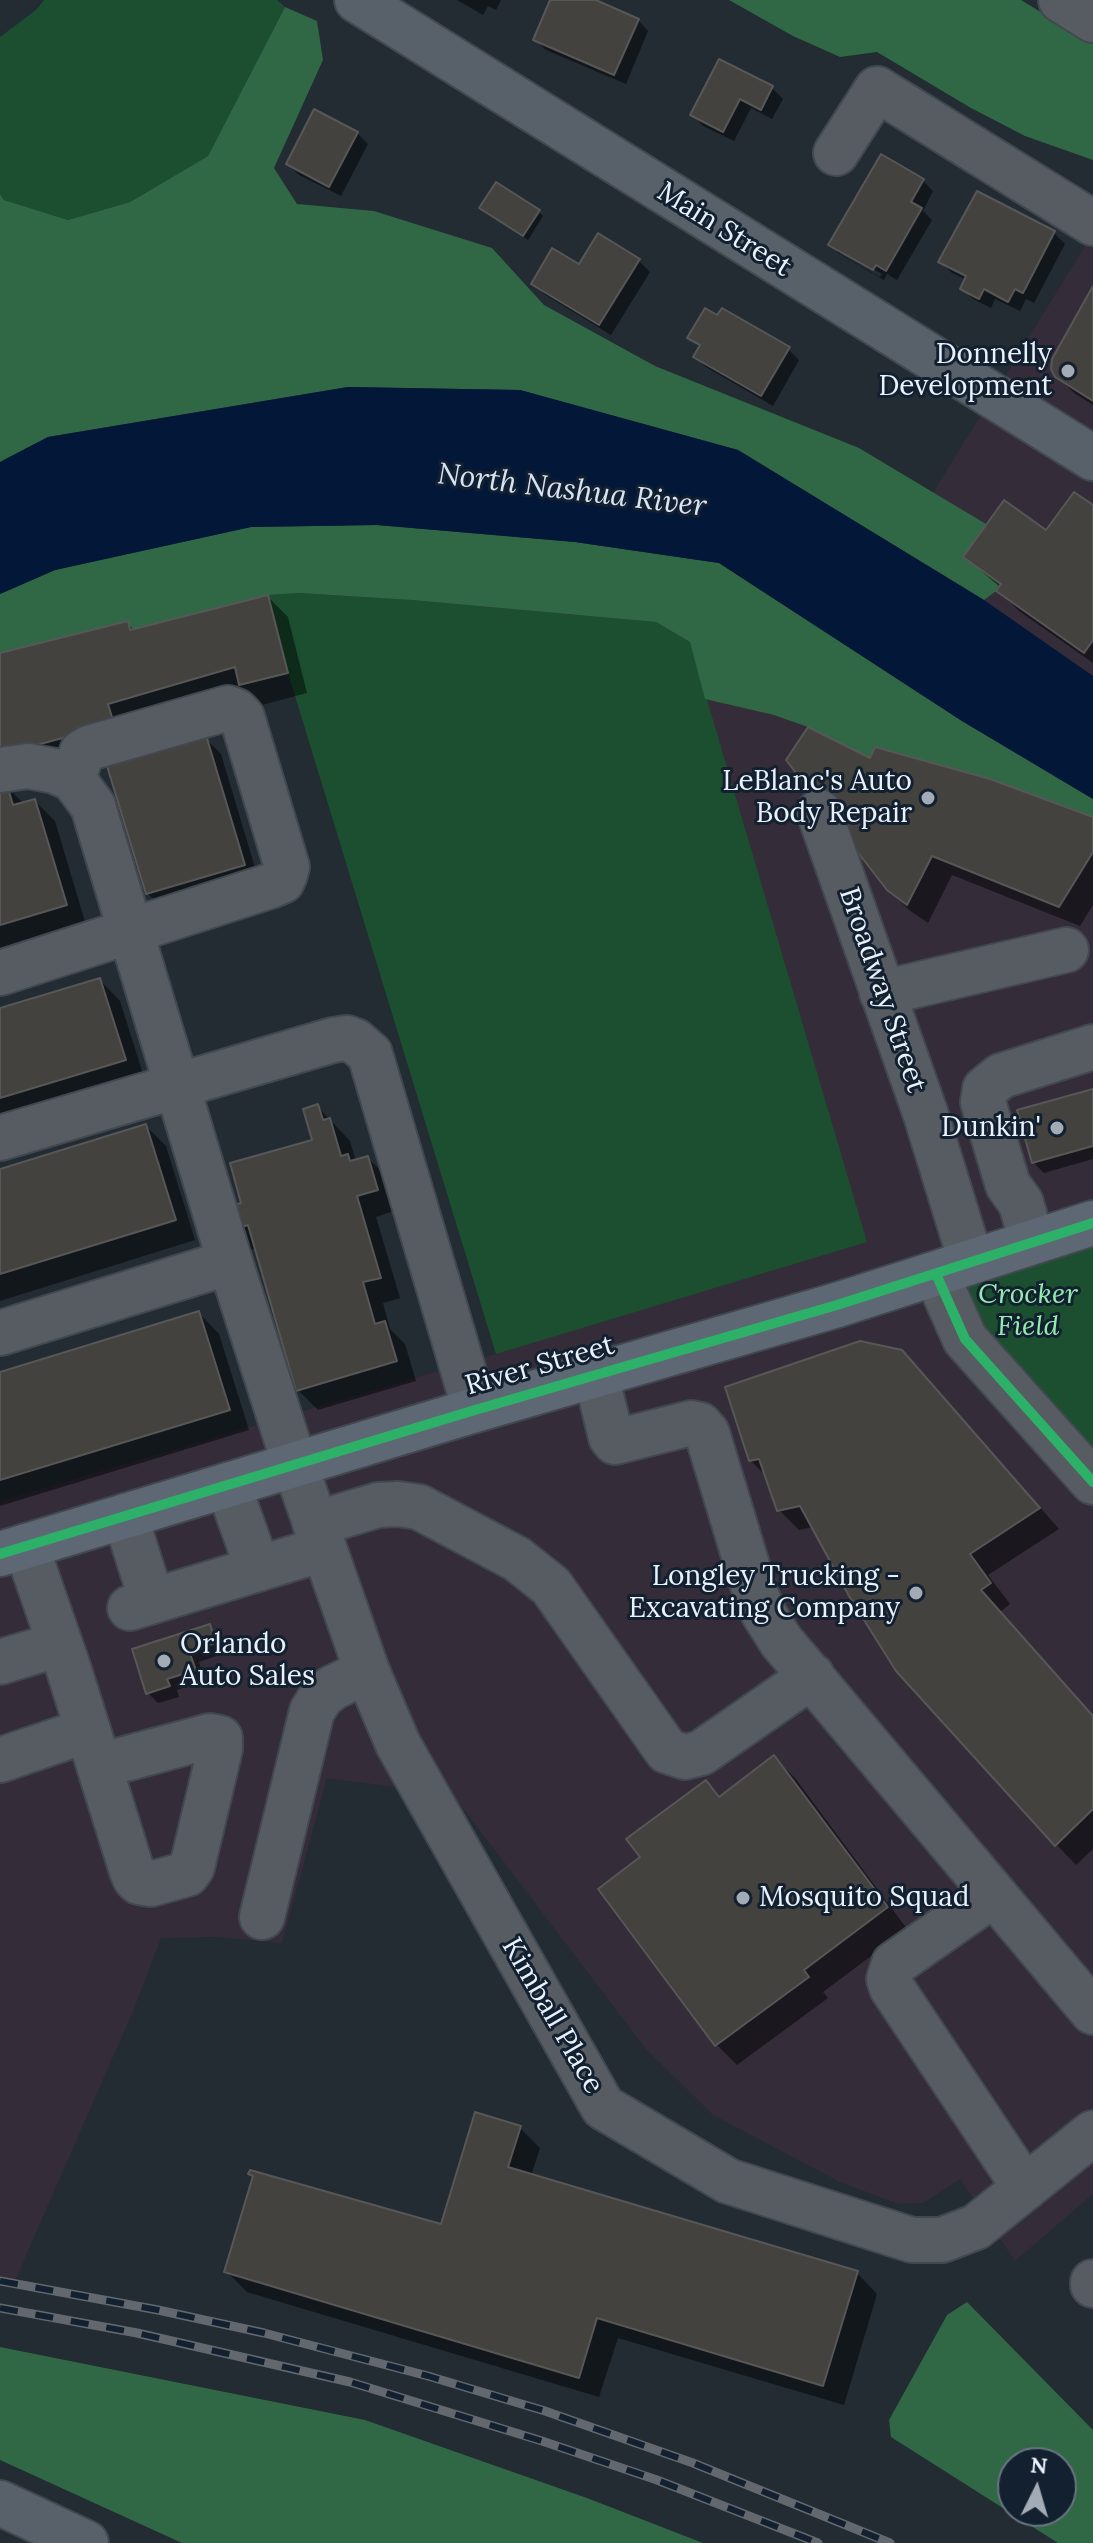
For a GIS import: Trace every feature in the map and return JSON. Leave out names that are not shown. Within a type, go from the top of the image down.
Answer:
[{"type":"highway","name":"River Street","points":[[13,1550],[953,1268],[1027,1223],[1093,1223]]},
{"type":"main road","name":"Main Street","points":[[357,0],[1093,458]]},
{"type":"main road","points":[[0,2503],[86,2543]]},
{"type":"street","points":[[1061,0],[1093,20]]},
{"type":"street","points":[[836,153],[877,89],[1093,223]]},
{"type":"street","points":[[0,770],[28,766],[55,771],[73,779],[82,752],[89,748],[228,708],[242,717],[287,867],[282,881],[0,973]]},
{"type":"street","name":"Kimball Place","points":[[73,779],[93,806],[230,1262],[295,1465],[367,1671],[398,1744],[603,2107],[728,2181],[912,2240],[942,2240],[976,2227],[1093,2133]]},
{"type":"street","name":"Broadway Street","points":[[819,812],[928,1119],[965,1339],[1093,1482]]},
{"type":"street","points":[[882,993],[1066,950]]},
{"type":"street","points":[[0,1138],[333,1040],[347,1038],[363,1046],[370,1054],[475,1410]]},
{"type":"street","points":[[1027,1223],[1008,1185],[983,1102],[985,1089],[1001,1076],[1093,1047]]},
{"type":"street","points":[[1027,1223],[1023,1179],[1007,1103],[1016,1095],[1093,1070]]},
{"type":"street","points":[[928,1119],[983,1102]]},
{"type":"street","points":[[0,1333],[230,1262]]},
{"type":"street","points":[[596,1375],[611,1437],[615,1442],[691,1423],[700,1425],[707,1433],[760,1603],[781,1641],[1093,2012]]},
{"type":"street","points":[[228,1485],[258,1569]]},
{"type":"street","points":[[125,1516],[141,1605],[258,1569],[378,1505],[419,1507],[517,1559],[551,1586],[667,1751],[685,1757],[701,1753],[812,1676]]},
{"type":"street","points":[[0,1760],[93,1748],[60,1644],[13,1550]]},
{"type":"street","points":[[0,1662],[60,1644]]},
{"type":"street","points":[[262,1917],[312,1711],[332,1688],[367,1671]]},
{"type":"street","points":[[994,1894],[894,1964],[889,1979],[1025,2188]]},
{"type":"shaded area","points":[[1093,233],[1093,676],[899,548]]},
{"type":"shaded area","points":[[251,527],[575,542],[1093,799],[1093,2194],[1015,2261],[960,2179],[923,2203],[898,2204],[840,2182],[713,2115],[646,2049],[449,1790],[425,1791],[327,1778],[282,1943],[216,1937],[161,1938],[134,2009],[14,2283],[0,2281],[0,1501],[496,1354],[268,595]]},
{"type":"green space","points":[[44,0],[277,0],[285,7],[208,156],[130,202],[68,220],[4,200],[0,194],[0,37],[36,10]]},
{"type":"green space","points":[[729,0],[1021,0],[1093,44],[1093,160],[1025,136],[877,52],[840,57],[793,36]]},
{"type":"green space","points":[[285,7],[317,21],[323,60],[274,168],[297,204],[374,211],[492,248],[544,305],[655,366],[859,448],[986,524],[963,557],[1001,584],[996,591],[984,600],[738,450],[520,390],[348,387],[48,437],[0,462],[0,194],[4,200],[68,220],[130,202],[208,156]]},
{"type":"green space","points":[[377,525],[575,542],[719,563],[962,721],[1093,799],[1093,817],[990,779],[875,747],[870,758],[808,727],[774,715],[705,699],[690,642],[656,622],[299,593],[268,595],[130,630],[127,621],[0,653],[0,594],[55,570],[251,527]]},
{"type":"green space","points":[[299,593],[656,622],[690,642],[867,1242],[496,1354],[288,673],[268,595]]},
{"type":"green space","name":"Crocker Field","points":[[1093,1223],[1093,1482],[936,1274]]},
{"type":"green space","points":[[967,2302],[1093,2430],[1093,2543],[1058,2543],[1033,2527],[1077,2527],[1077,2447],[997,2447],[997,2504],[891,2437],[889,2420],[947,2315]]},
{"type":"green space","points":[[0,2347],[365,2420],[587,2498],[703,2543],[182,2543],[0,2460]]},
{"type":"water","name":"North Nashua River","points":[[348,387],[520,390],[738,450],[984,600],[1093,676],[1093,799],[962,721],[719,563],[575,542],[377,525],[251,527],[55,570],[0,594],[0,462],[48,437]]},
{"type":"building","points":[[550,0],[596,0],[639,19],[614,75],[533,40]]},
{"type":"building","points":[[719,59],[773,86],[761,110],[740,99],[723,132],[690,115]]},
{"type":"building","points":[[314,109],[358,132],[329,187],[286,164]]},
{"type":"building","points":[[881,154],[924,179],[911,202],[922,208],[886,271],[876,265],[873,270],[828,245]]},
{"type":"building","points":[[496,182],[540,210],[523,236],[479,208]]},
{"type":"building","points":[[977,191],[1055,231],[1023,293],[1015,289],[1008,302],[984,289],[979,299],[960,289],[966,276],[938,262]]},
{"type":"building","points":[[598,233],[640,259],[599,325],[531,284],[552,248],[579,264]]},
{"type":"building","points":[[1093,286],[1093,401],[1055,377],[1051,369],[1052,359]]},
{"type":"building","points":[[705,308],[717,315],[722,308],[790,347],[761,396],[693,357],[700,345],[687,338]]},
{"type":"building","points":[[1074,492],[1093,505],[1093,640],[1084,653],[996,591],[1001,584],[963,557],[1004,500],[1046,530]]},
{"type":"building","points":[[268,595],[288,673],[239,685],[235,667],[108,704],[114,724],[0,755],[0,653],[128,621],[130,630]]},
{"type":"building","name":"LeBlanc's Auto Body Repair","points":[[808,727],[870,758],[875,747],[990,779],[1093,817],[1093,852],[1059,907],[932,856],[907,905],[887,890],[786,760]]},
{"type":"building","points":[[206,735],[245,865],[146,894],[107,766]]},
{"type":"building","points":[[7,785],[13,805],[35,799],[67,905],[0,925],[0,787]]},
{"type":"building","points":[[100,978],[126,1060],[0,1098],[0,1008]]},
{"type":"building","name":"Dunkin'","points":[[1093,1089],[1093,1146],[1032,1163],[1017,1110]]},
{"type":"building","points":[[318,1104],[323,1120],[330,1118],[341,1156],[348,1154],[350,1161],[368,1156],[378,1190],[357,1196],[381,1278],[363,1282],[375,1324],[385,1321],[397,1361],[296,1391],[248,1225],[221,1233],[215,1210],[241,1203],[230,1163],[312,1140],[303,1109]]},
{"type":"building","points":[[146,1124],[176,1220],[0,1274],[0,1169]]},
{"type":"building","points":[[199,1311],[230,1410],[0,1480],[0,1372]]},
{"type":"building","name":"Longley Trucking - Excavating Company","points":[[860,1341],[902,1350],[1040,1508],[970,1554],[991,1583],[981,1590],[1093,1716],[1093,1809],[1055,1846],[896,1671],[849,1596],[800,1506],[777,1511],[759,1459],[749,1461],[725,1387]]},
{"type":"building","name":"Orlando Auto Sales","points":[[210,1624],[216,1643],[189,1651],[196,1670],[167,1679],[170,1686],[146,1694],[132,1649]]},
{"type":"building","name":"Mosquito Squad","points":[[774,1755],[888,1907],[804,1970],[809,1977],[715,2046],[598,1889],[640,1857],[626,1839],[706,1780],[719,1797]]},
{"type":"building","points":[[475,2112],[521,2126],[508,2167],[858,2271],[823,2386],[597,2318],[579,2378],[224,2272],[253,2176],[248,2174],[250,2170],[441,2224]]},
{"type":"railway","points":[[0,2281],[264,2333],[428,2376],[545,2411],[693,2463],[890,2543]]},
{"type":"railway","points":[[0,2308],[137,2333],[350,2382],[657,2480],[818,2543]]},
{"type":"cycle path","points":[[0,1554],[475,1410],[837,1305],[1093,1223]]},
{"type":"cycle path","points":[[936,1274],[965,1339],[1093,1482]]},
{"type":"place","name":"Donnelly Development","points":[[1068,371]]},
{"type":"place","name":"LeBlanc's Auto Body Repair","points":[[928,798]]},
{"type":"place","name":"Dunkin'","points":[[1057,1128]]},
{"type":"place","name":"Longley Trucking - Excavating Company","points":[[916,1593]]},
{"type":"place","name":"Orlando Auto Sales","points":[[164,1661]]},
{"type":"place","name":"Mosquito Squad","points":[[743,1898]]}]
